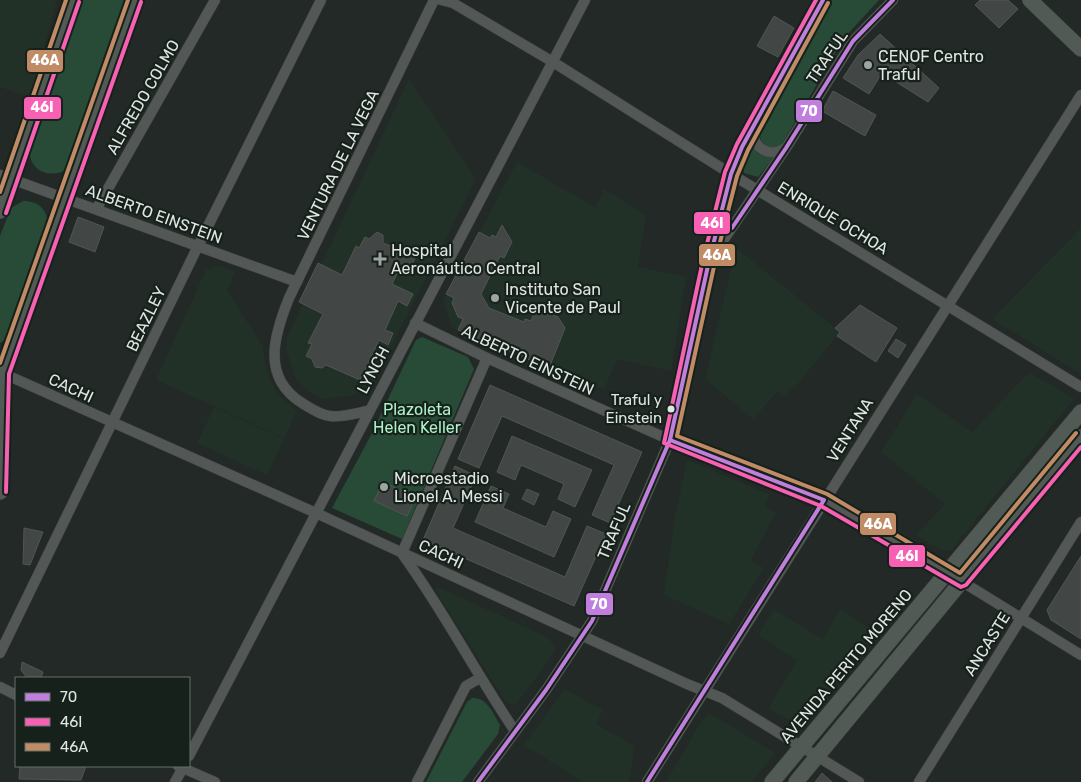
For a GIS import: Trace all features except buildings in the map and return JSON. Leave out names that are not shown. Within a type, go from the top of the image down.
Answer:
[{"type":"main road","points":[[0,211],[6,177],[73,0]]},
{"type":"main road","points":[[0,492],[1,373],[66,198],[135,0]]},
{"type":"main road","points":[[1030,0],[1081,49]]},
{"type":"main road","name":"AVENIDA PERITO MORENO","points":[[772,782],[1081,412]]},
{"type":"main road","name":"AVENIDA PERITO MORENO","points":[[796,782],[1081,437]]},
{"type":"street","name":"ALFREDO COLMO","points":[[96,208],[215,0]]},
{"type":"street","name":"BEAZLEY","points":[[0,653],[198,246],[321,0]]},
{"type":"street","name":"VENTURA DE LA VEGA","points":[[368,410],[330,416],[311,409],[295,398],[283,384],[276,368],[274,345],[278,325],[297,282],[434,0]]},
{"type":"street","name":"ENRIQUE OCHOA","points":[[441,0],[453,3],[553,62],[731,174],[948,304],[1081,387]]},
{"type":"street","name":"LYNCH","points":[[190,754],[368,410],[584,0]]},
{"type":"street","name":"TRAFUL","points":[[478,782],[592,621],[670,440],[709,261],[731,174],[742,147],[823,0]]},
{"type":"street","name":"TRAFUL","points":[[709,261],[786,148],[853,41],[893,0]]},
{"type":"street","name":"VENTANA","points":[[647,782],[1081,95]]},
{"type":"street","points":[[754,127],[754,137],[761,149],[774,153],[786,148]]},
{"type":"street","name":"ALBERTO EINSTEIN","points":[[6,177],[297,282]]},
{"type":"street","name":"ALBERTO EINSTEIN","points":[[415,324],[670,440],[824,500],[961,580],[1081,655]]},
{"type":"street","points":[[487,358],[402,553],[515,731]]},
{"type":"street","name":"CACHI","points":[[1,373],[316,513],[722,698],[803,745],[854,780]]},
{"type":"street","name":"ANCASTE","points":[[918,782],[1081,522]]},
{"type":"street","points":[[417,782],[466,686],[480,678]]},
{"type":"street","points":[[0,688],[15,695]]},
{"type":"street","points":[[175,782],[181,767]]},
{"type":"street","points":[[183,767],[215,782]]},
{"type":"shaded area","points":[[0,0],[57,0],[31,98],[0,87]]},
{"type":"shaded area","name":"Hospital Aeronáutico Central","points":[[409,79],[476,179],[371,387],[354,395],[323,399],[308,391],[296,380],[287,352],[287,338]]},
{"type":"shaded area","points":[[517,162],[595,207],[604,189],[646,215],[638,267],[686,277],[671,371],[617,359],[604,390],[452,328],[443,301]]},
{"type":"shaded area","points":[[1081,228],[1081,374],[992,319]]},
{"type":"shaded area","points":[[736,248],[840,332],[796,386],[784,396],[778,391],[753,419],[705,379]]},
{"type":"shaded area","points":[[219,266],[235,271],[227,291],[262,345],[268,376],[278,394],[297,411],[284,438],[156,380],[206,270]]},
{"type":"shaded area","points":[[1029,372],[1074,399],[951,550],[942,551],[916,535],[945,504],[881,452],[917,394],[972,432]]},
{"type":"shaded area","points":[[214,407],[284,439],[267,475],[197,443]]},
{"type":"shaded area","points":[[687,460],[769,494],[765,507],[776,512],[751,560],[764,568],[729,624],[664,595],[674,522]]},
{"type":"shaded area","points":[[438,587],[549,638],[556,650],[515,706],[505,701],[435,590]]},
{"type":"shaded area","points":[[840,609],[878,633],[804,721],[794,722],[768,709],[797,660],[758,635],[774,610],[823,639]]},
{"type":"shaded area","points":[[565,689],[603,710],[596,724],[635,746],[629,782],[583,782],[524,745]]},
{"type":"shaded area","points":[[709,713],[775,753],[752,782],[666,782],[701,722]]},
{"type":"green space","points":[[83,0],[129,0],[68,169],[52,174],[45,173],[34,166],[31,160],[30,144]]},
{"type":"green space","points":[[832,0],[879,0],[844,38],[782,144],[774,148],[768,146],[763,143],[760,132]]},
{"type":"green space","points":[[752,147],[759,154],[773,158],[758,177],[744,173],[742,164]]},
{"type":"green space","points":[[23,201],[29,201],[42,208],[45,212],[47,228],[9,336],[0,343],[0,236],[11,208]]},
{"type":"green space","name":"Plazoleta Helen Keller","points":[[422,337],[468,357],[474,369],[402,539],[332,508],[371,435],[416,340]]},
{"type":"green space","points":[[472,698],[482,700],[492,711],[500,725],[498,734],[462,782],[426,782],[467,702]]},
{"type":"transit line","name":"46A","points":[[0,192],[66,0]]},
{"type":"transit line","name":"46A","points":[[0,363],[128,0]]},
{"type":"transit line","name":"46I","points":[[816,0],[737,144],[725,172],[703,260],[664,443],[821,506],[961,587],[966,585],[1081,447]]},
{"type":"transit line","name":"70","points":[[478,782],[546,690],[592,621],[670,440],[709,261],[731,174],[742,147],[823,0]]},
{"type":"transit line","name":"70","points":[[732,228],[786,148],[853,41],[893,0]]},
{"type":"transit line","name":"46I","points":[[6,213],[79,2]]},
{"type":"transit line","name":"46I","points":[[6,492],[9,374],[141,2]]},
{"type":"transit line","name":"46A","points":[[828,3],[748,150],[737,176],[715,262],[677,436],[827,494],[960,573],[1076,433]]},
{"type":"transit line","name":"70","points":[[647,782],[824,500],[670,440]]},
{"type":"place","name":"CENOF Centro Traful","points":[[868,65]]},
{"type":"place","name":"Hospital Aeronáutico Central","points":[[380,259]]},
{"type":"place","name":"Instituto San Vicente de Paul","points":[[495,298]]},
{"type":"place","name":"Traful y Einstein","points":[[671,409]]},
{"type":"place","name":"Microestadio Lionel A. Messi","points":[[384,487]]}]
